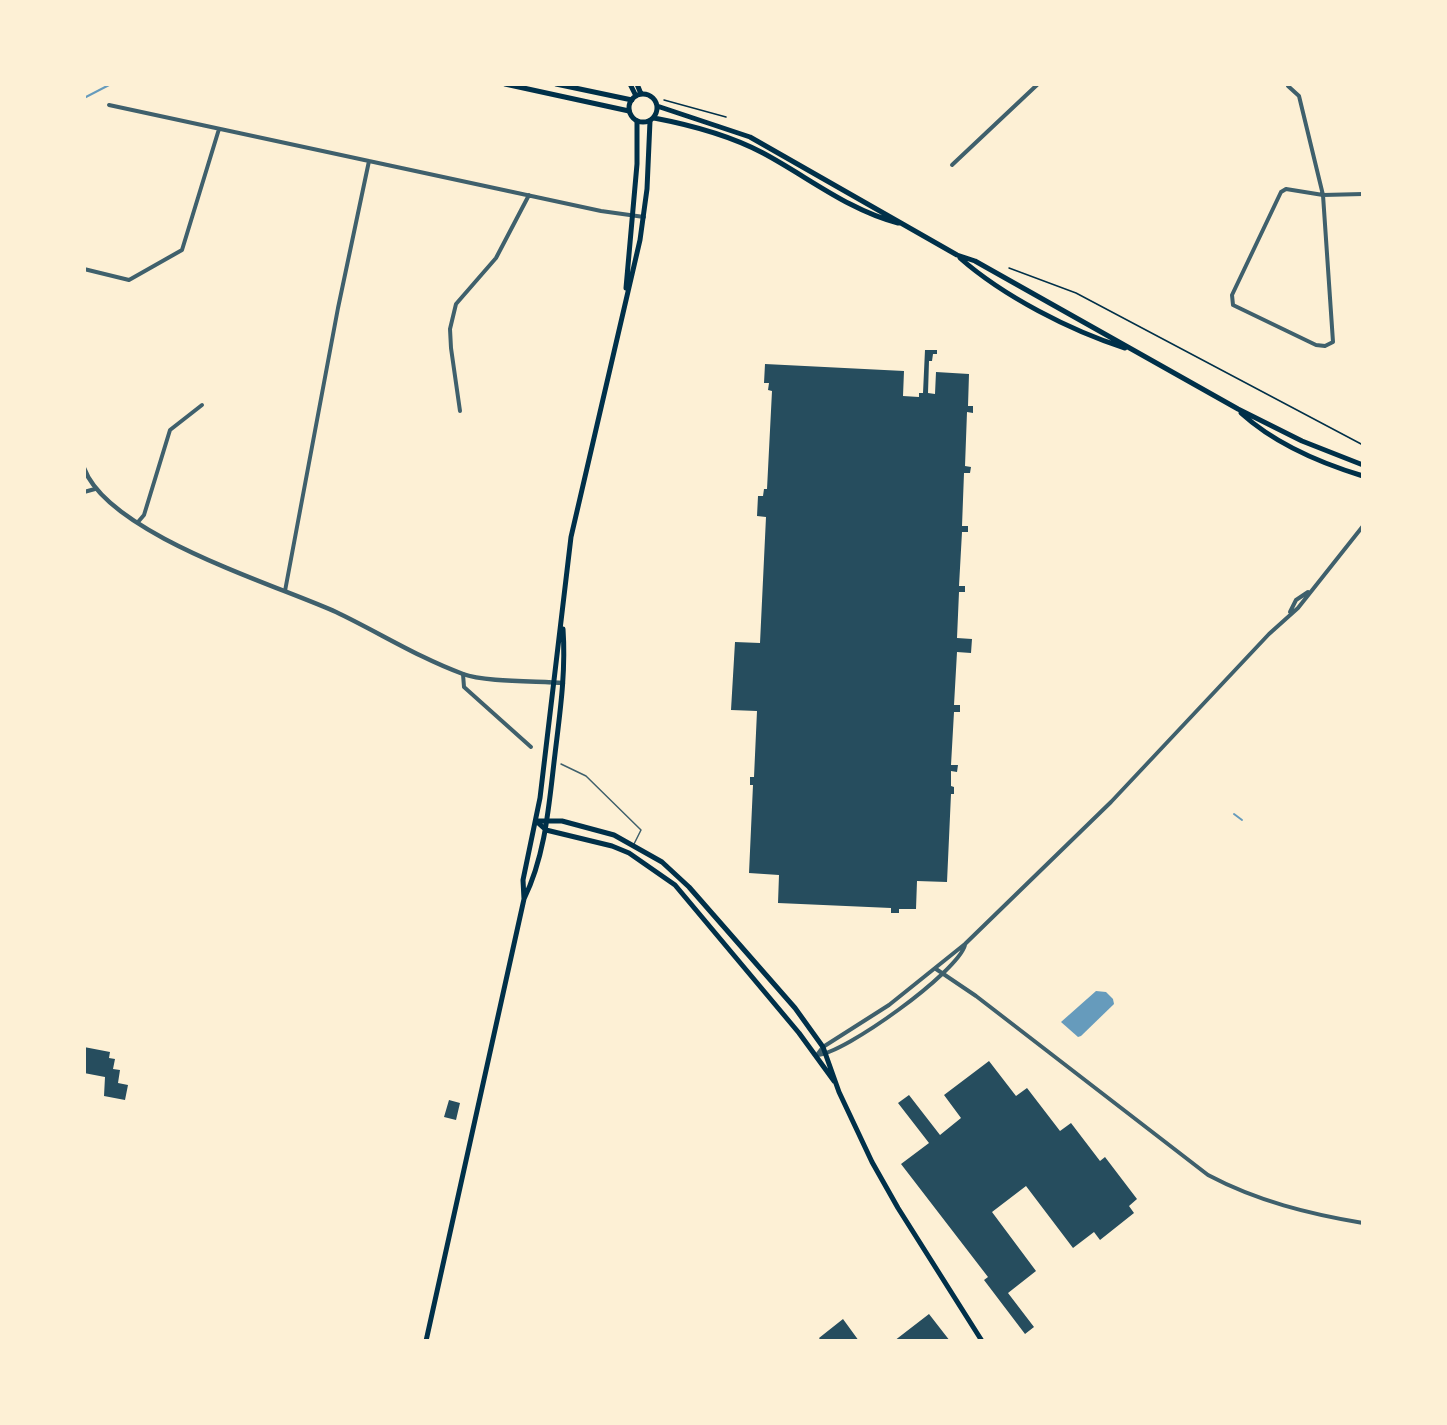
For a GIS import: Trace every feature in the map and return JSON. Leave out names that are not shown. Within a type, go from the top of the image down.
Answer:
[{"type":"main road","points":[[505,84],[629,111],[637,121],[633,216],[626,295]]},
{"type":"main road","points":[[556,84],[636,97],[651,96],[657,106],[750,137],[957,255],[975,261],[1238,409],[1302,441],[1363,465]]},
{"type":"main road","points":[[630,84],[636,97]]},
{"type":"main road","points":[[629,111],[636,97],[637,84]]},
{"type":"main road","points":[[524,899],[523,880],[536,821],[547,750],[571,537],[626,295],[636,264],[644,217],[652,119],[657,106]]},
{"type":"main road","points":[[637,121],[652,119],[705,130],[745,144],[851,205],[902,224]]},
{"type":"main road","points":[[957,255],[970,267],[1020,299],[1073,327],[1133,351]]},
{"type":"main road","points":[[1238,409],[1251,422],[1301,452],[1363,476]]},
{"type":"main road","points":[[426,1341],[524,899],[533,880],[546,830],[565,660],[562,616]]},
{"type":"main road","points":[[536,821],[548,819],[614,835],[634,844],[662,862],[689,887],[795,1008],[823,1047],[833,1068],[834,1081]]},
{"type":"main road","points":[[536,821],[546,830],[612,846],[629,853],[675,885],[817,1055],[834,1081],[872,1162],[898,1208],[982,1341]]},
{"type":"street","points":[[952,165],[1038,84]]},
{"type":"street","points":[[1288,86],[1299,96],[1323,195],[1333,342],[1325,346],[1237,309],[1231,301],[1232,295],[1281,192],[1286,189],[1323,195],[1363,194]]},
{"type":"street","points":[[109,105],[529,195],[644,217]]},
{"type":"street","points":[[84,269],[126,280],[133,279],[182,250],[219,129]]},
{"type":"street","points":[[285,591],[338,308],[369,161]]},
{"type":"street","points":[[460,411],[450,330],[456,304],[496,258],[529,195]]},
{"type":"street","points":[[138,522],[144,514],[170,430],[202,405]]},
{"type":"street","points":[[84,468],[95,489],[112,505],[212,563],[335,612],[462,674],[563,683]]},
{"type":"street","points":[[84,492],[95,489]]},
{"type":"street","points":[[817,1055],[823,1047],[889,1005],[965,944],[1119,794],[1290,613],[1296,600],[1309,591],[1363,526]]},
{"type":"street","points":[[462,674],[464,687],[531,747]]},
{"type":"street","points":[[817,1055],[826,1055],[873,1028],[944,974],[963,954],[965,944]]},
{"type":"street","points":[[936,969],[983,1001],[1208,1175],[1238,1190],[1292,1208],[1363,1223]]},
{"type":"lane","points":[[561,764],[586,776],[641,830],[629,853]]},
{"type":"path","points":[[664,100],[726,117]]},
{"type":"path","points":[[1009,268],[1076,293],[1363,445]]},
{"type":"water","points":[[1096,991],[1106,992],[1113,999],[1114,1004],[1078,1037],[1061,1022]]},
{"type":"building","points":[[925,350],[937,350],[937,354],[933,354],[932,361],[929,361],[928,393],[935,394],[936,372],[969,374],[968,406],[973,406],[973,413],[967,412],[965,466],[971,467],[970,473],[964,473],[962,526],[968,526],[968,532],[962,532],[959,586],[965,586],[965,592],[959,592],[957,638],[972,639],[971,653],[957,652],[954,705],[960,705],[960,712],[954,712],[951,765],[958,765],[957,772],[951,771],[951,786],[954,787],[954,794],[951,794],[947,882],[917,881],[916,909],[899,909],[899,913],[891,913],[891,908],[778,903],[779,875],[749,873],[753,785],[750,785],[750,777],[754,777],[757,711],[731,710],[735,642],[760,643],[766,517],[757,516],[758,496],[763,496],[764,489],[767,489],[772,391],[768,390],[769,383],[764,383],[765,364],[904,371],[903,396],[919,397],[919,393],[923,393]]},
{"type":"building","points":[[84,1047],[110,1052],[109,1058],[115,1059],[113,1069],[120,1070],[118,1083],[128,1085],[125,1100],[104,1096],[105,1077],[84,1073]]},
{"type":"building","points":[[989,1061],[1016,1096],[1027,1088],[1060,1131],[1071,1123],[1100,1161],[1105,1157],[1137,1199],[1129,1206],[1134,1213],[1100,1240],[1094,1232],[1073,1248],[1026,1186],[992,1212],[1036,1271],[1008,1293],[1034,1327],[1025,1334],[984,1280],[988,1277],[901,1164],[929,1143],[898,1103],[909,1095],[940,1135],[961,1118],[944,1095]]},
{"type":"building","points":[[449,1100],[460,1103],[456,1120],[444,1117]]},
{"type":"building","points":[[929,1314],[950,1341],[894,1341]]},
{"type":"building","points":[[843,1319],[859,1341],[821,1341],[819,1338]]},
{"type":"waterway","points":[[84,98],[111,84]]},
{"type":"waterway","points":[[1234,814],[1242,820]]}]
